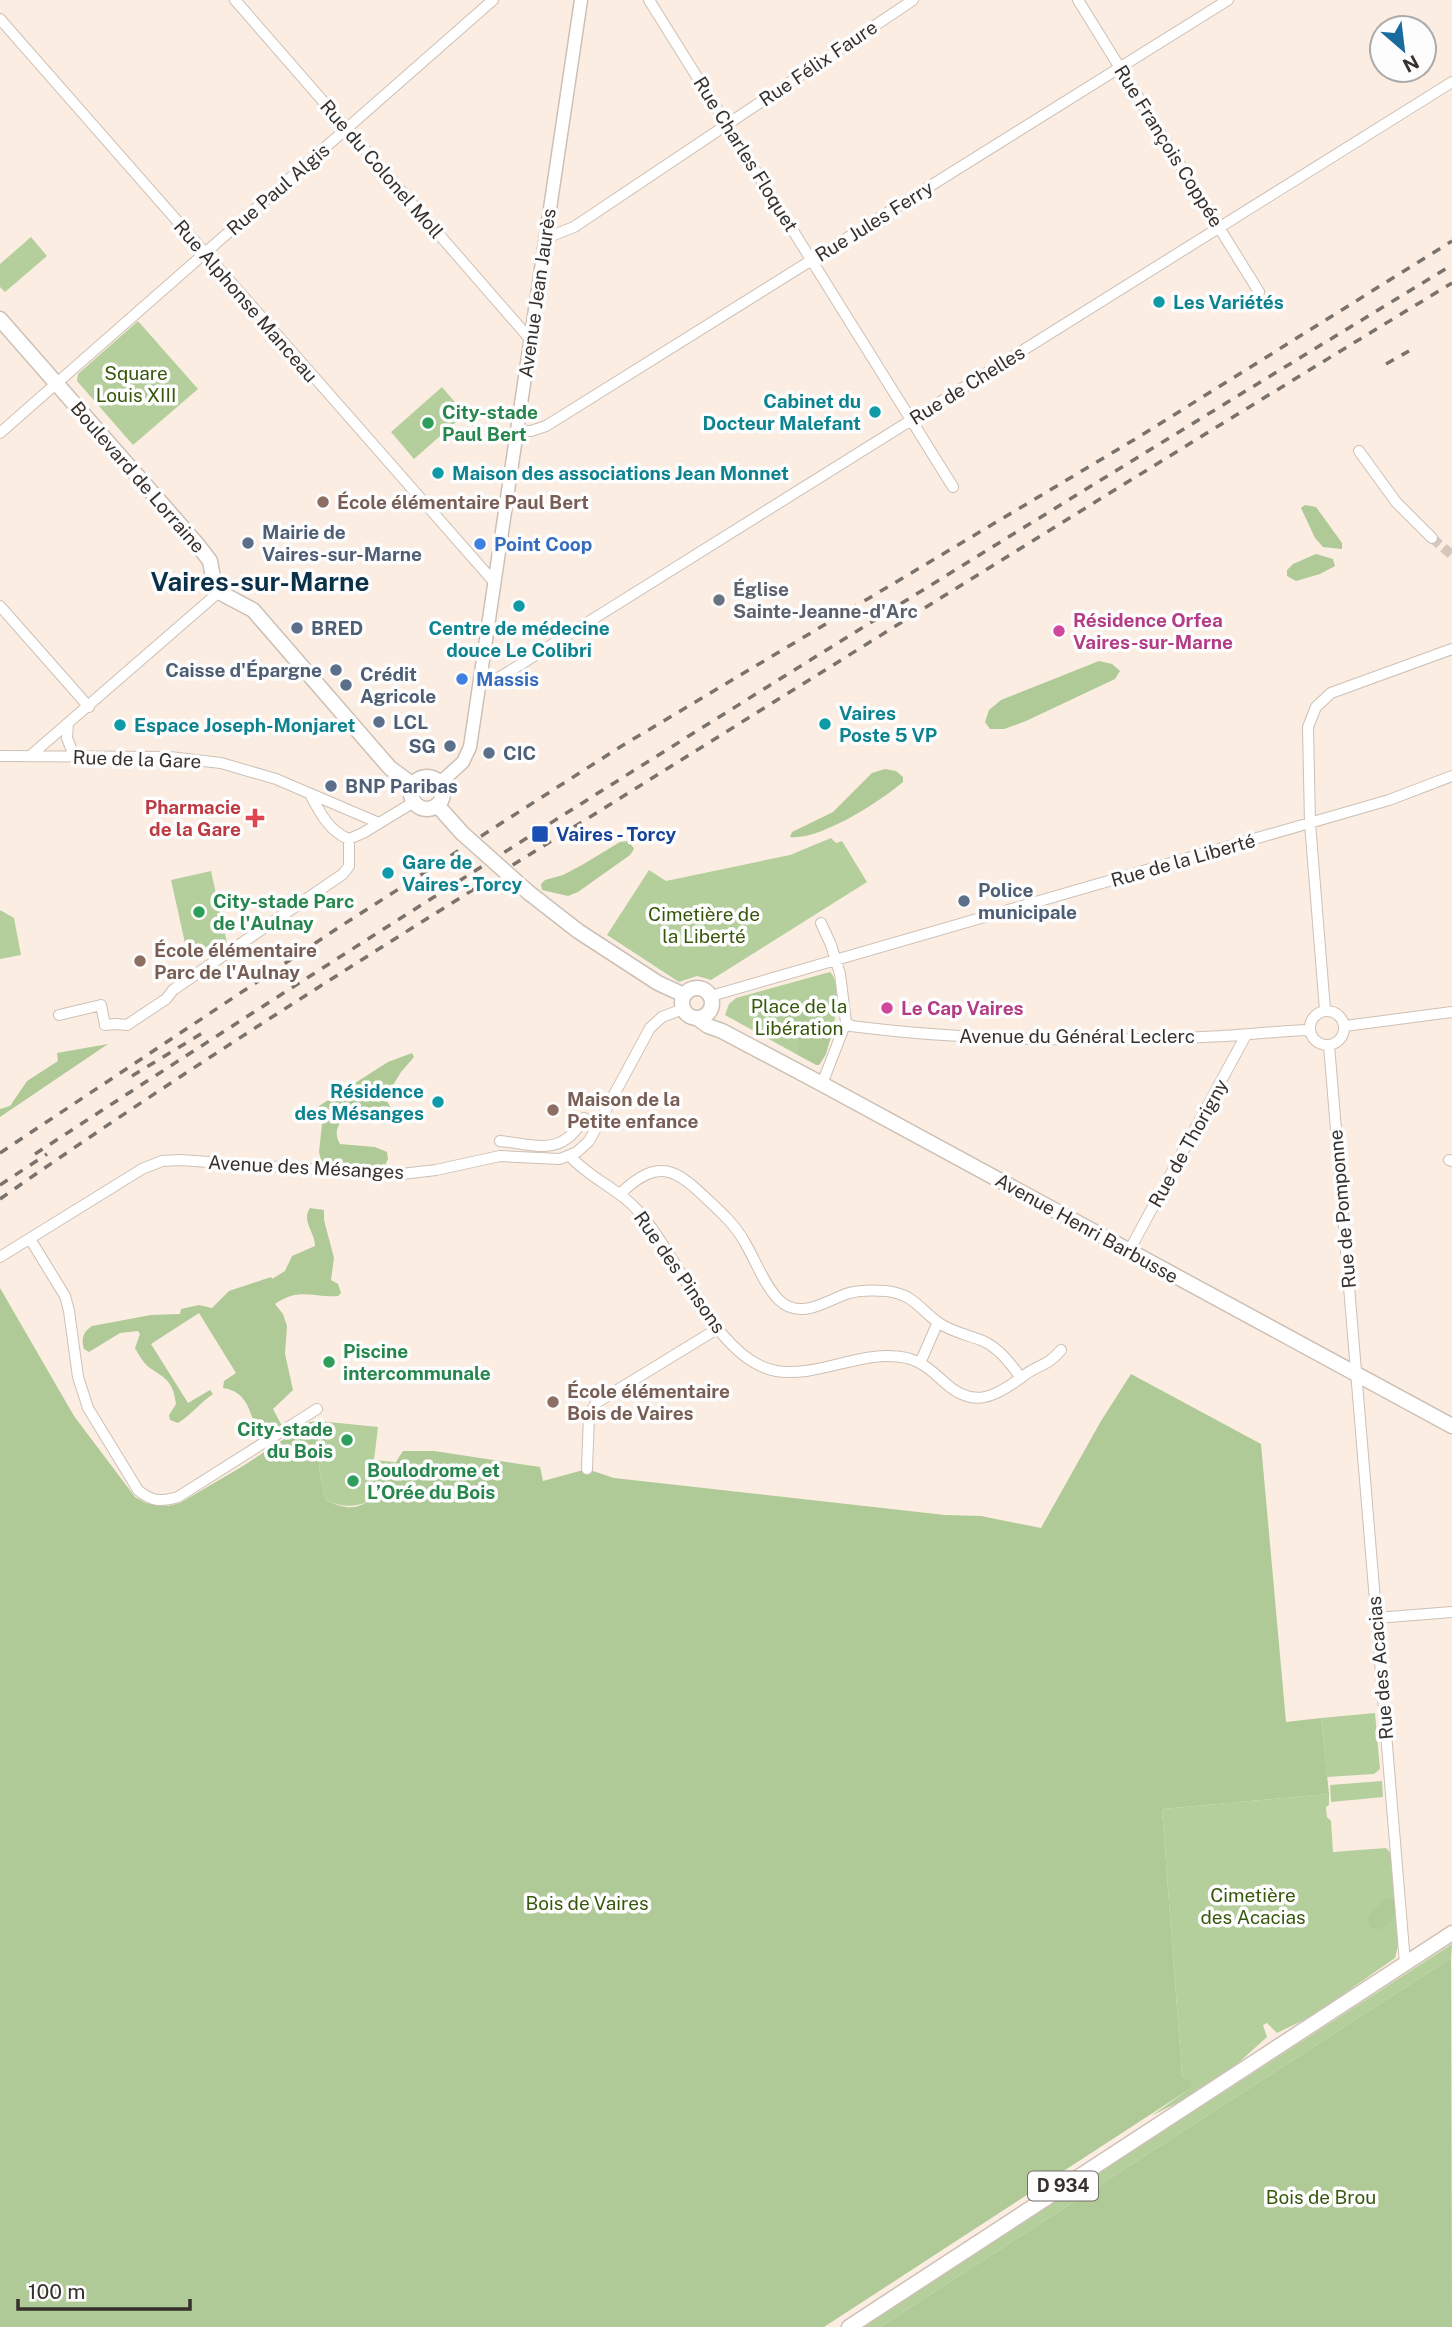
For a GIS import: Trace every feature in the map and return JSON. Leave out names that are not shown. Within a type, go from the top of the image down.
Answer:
[{"type":"main road","name":"Boulevard de Lorraine","points":[[0,319],[208,558],[219,592]]},
{"type":"main road","points":[[219,592],[253,610],[390,768],[413,785]]},
{"type":"main road","points":[[425,777],[434,778],[440,783],[443,795],[438,805],[426,809],[414,802],[411,796],[413,785],[425,777]]},
{"type":"main road","points":[[438,805],[462,833],[528,892],[578,931],[683,1002],[688,1016],[697,1018],[706,1015],[711,1003]]},
{"type":"main road","points":[[683,1002],[690,989],[699,988],[711,1003],[722,1031]]},
{"type":"main road","name":"Avenue Henri Barbusse","points":[[697,1018],[1452,1426]]},
{"type":"main road","name":"D 934","points":[[849,2327],[1452,1933]]},
{"type":"street","name":"Rue du Colonel Moll","points":[[235,0],[530,339]]},
{"type":"street","name":"Rue Paul Algis","points":[[0,433],[493,0]]},
{"type":"street","name":"Avenue Jean Jaurès","points":[[440,783],[453,774],[467,756],[580,0]]},
{"type":"street","name":"Rue Charles Floquet","points":[[649,0],[953,486]]},
{"type":"street","name":"Rue Félix Faure","points":[[546,238],[573,227],[913,0]]},
{"type":"street","name":"Rue François Coppée","points":[[1078,0],[1259,292]]},
{"type":"street","name":"Rue Jules Ferry","points":[[517,431],[531,432],[546,426],[1228,0]]},
{"type":"street","name":"Rue Alphonse Manceau","points":[[0,19],[494,582]]},
{"type":"street","name":"Rue de Chelles","points":[[479,681],[493,681],[510,671],[1452,82]]},
{"type":"street","points":[[1359,451],[1396,502],[1432,538]]},
{"type":"street","points":[[30,755],[219,592]]},
{"type":"street","points":[[0,606],[89,706]]},
{"type":"street","points":[[1325,1010],[1310,823],[1308,727],[1312,713],[1321,700],[1339,688],[1452,649]]},
{"type":"street","points":[[68,723],[67,738],[74,756]]},
{"type":"street","name":"Rue de la Gare","points":[[0,756],[170,757],[221,763],[276,779],[310,796],[379,823]]},
{"type":"street","name":"Rue de la Liberté","points":[[711,1003],[836,960],[1414,792],[1452,776]]},
{"type":"street","name":"Rue de la Gare","points":[[310,796],[334,830],[349,839]]},
{"type":"street","points":[[59,1015],[101,1006],[105,1026],[127,1026],[166,999],[173,990],[343,874],[349,866],[349,839],[414,802]]},
{"type":"street","points":[[821,923],[836,960],[846,1022],[822,1084]]},
{"type":"street","points":[[570,1156],[589,1141],[650,1028],[683,1002]]},
{"type":"street","points":[[1325,1010],[1340,1016],[1345,1026],[1342,1037],[1329,1045],[1317,1042],[1310,1030],[1313,1018],[1325,1010]]},
{"type":"street","points":[[1345,1026],[1452,1012]]},
{"type":"street","name":"Avenue du Général Leclerc","points":[[846,1022],[851,1026],[888,1030],[1034,1040],[1134,1040],[1310,1030]]},
{"type":"street","name":"Rue de Thorigny","points":[[1129,1251],[1247,1035]]},
{"type":"street","name":"Rue de Pomponne","points":[[1329,1045],[1355,1373]]},
{"type":"street","points":[[500,1140],[554,1145],[570,1138],[584,1118],[597,1124]]},
{"type":"street","name":"Avenue des Mésanges","points":[[0,1257],[142,1169],[162,1161],[402,1174],[436,1170],[500,1156],[551,1160],[570,1156]]},
{"type":"street","name":"Rue des Pinsons","points":[[570,1156],[581,1169],[621,1193],[654,1230],[717,1329],[743,1355],[758,1365],[774,1371],[791,1372],[882,1356],[909,1358],[920,1363],[953,1391],[984,1398],[996,1395],[1033,1369],[1051,1362],[1061,1350]]},
{"type":"street","points":[[621,1193],[637,1178],[647,1173],[669,1171],[687,1179],[728,1219],[743,1238],[780,1300],[790,1307],[810,1309],[852,1292],[882,1291],[903,1295],[951,1330],[986,1342],[1021,1378]]},
{"type":"street","points":[[30,1239],[65,1296],[78,1377],[88,1408],[138,1490],[148,1499],[161,1502],[178,1497],[317,1409]]},
{"type":"street","points":[[920,1363],[938,1322]]},
{"type":"street","points":[[587,1469],[589,1415],[596,1402],[717,1329]]},
{"type":"street","name":"Rue des Acacias","points":[[1355,1373],[1405,1963]]},
{"type":"street","points":[[1376,1618],[1452,1612]]},
{"type":"green space","points":[[31,237],[47,256],[5,292],[0,287],[0,264]]},
{"type":"green space","name":"Square Louis XIII","points":[[138,321],[198,389],[133,445],[77,381],[78,374]]},
{"type":"green space","name":"City-stade Paul Bert","points":[[442,387],[465,414],[414,459],[391,432]]},
{"type":"green space","points":[[1305,505],[1316,507],[1342,543],[1342,549],[1323,547],[1315,538],[1301,508]]},
{"type":"green space","points":[[1316,554],[1333,559],[1335,566],[1296,581],[1287,576],[1287,570],[1293,564]]},
{"type":"green space","points":[[1099,661],[1112,664],[1120,671],[1115,679],[1004,729],[990,729],[985,722],[989,710],[1001,700]]},
{"type":"green space","points":[[885,769],[896,771],[903,777],[903,782],[865,809],[833,826],[802,837],[790,837],[792,832],[833,812],[872,773]]},
{"type":"green space","name":"Cimetière de la Liberté","points":[[831,838],[836,843],[842,841],[867,882],[711,980],[697,976],[679,982],[607,935],[649,870],[666,881],[790,855]]},
{"type":"green space","points":[[629,841],[634,849],[630,855],[578,892],[568,896],[542,890],[541,884],[545,880],[563,875],[620,842]]},
{"type":"green space","name":"City-stade Parc de l'Aulnay","points":[[211,871],[227,943],[187,952],[171,880]]},
{"type":"green space","points":[[0,910],[14,918],[21,955],[0,959]]},
{"type":"green space","name":"Place de la Libération","points":[[830,972],[834,979],[837,1003],[828,1046],[819,1065],[725,1015],[729,1004],[736,998]]},
{"type":"green space","points":[[790,1006],[796,1006],[812,1022],[831,1024],[833,1027],[826,1054],[819,1065],[798,1055],[799,1033],[786,1021],[786,1012]]},
{"type":"green space","points":[[108,1044],[0,1117],[0,1109],[10,1106],[27,1081],[58,1061],[57,1053]]},
{"type":"green space","points":[[412,1053],[414,1057],[390,1090],[387,1101],[392,1113],[388,1121],[385,1124],[348,1115],[338,1128],[340,1144],[375,1147],[387,1152],[385,1165],[373,1173],[322,1164],[319,1152],[322,1124],[319,1106],[388,1062]]},
{"type":"green space","points":[[310,1208],[324,1210],[334,1258],[331,1280],[338,1284],[341,1293],[338,1296],[291,1296],[275,1304],[283,1314],[287,1326],[285,1354],[293,1390],[273,1409],[282,1426],[274,1432],[259,1434],[244,1399],[232,1390],[223,1388],[224,1381],[236,1373],[199,1313],[151,1344],[188,1403],[210,1390],[213,1394],[178,1423],[170,1420],[169,1415],[176,1404],[171,1385],[145,1364],[135,1348],[140,1334],[138,1331],[120,1333],[89,1352],[84,1349],[83,1336],[92,1326],[151,1315],[180,1314],[181,1309],[199,1305],[212,1308],[229,1291],[271,1277],[272,1279],[285,1271],[292,1256],[315,1246],[307,1217]]},
{"type":"green space","name":"Bois de Vaires","points":[[0,1288],[74,1416],[135,1497],[146,1503],[168,1506],[180,1503],[243,1466],[310,1422],[319,1421],[319,1461],[326,1500],[342,1506],[355,1507],[374,1496],[403,1451],[434,1451],[540,1467],[543,1481],[587,1469],[614,1478],[945,1515],[981,1516],[1041,1528],[1101,1421],[1131,1374],[1261,1444],[1286,1722],[1321,1718],[1329,1794],[1162,1809],[1182,2074],[1192,2083],[1188,2090],[824,2327],[0,2327]]},
{"type":"green space","name":"Boulodrome et L’Orée du Bois","points":[[319,1421],[378,1427],[374,1460],[395,1462],[378,1495],[364,1503],[349,1506],[326,1500],[319,1461]]},
{"type":"green space","points":[[1375,1713],[1380,1769],[1374,1774],[1327,1777],[1321,1718]]},
{"type":"green space","points":[[1382,1781],[1383,1797],[1331,1802],[1330,1785]]},
{"type":"green space","name":"Cimetière des Acacias","points":[[1329,1794],[1329,1805],[1326,1807],[1327,1817],[1331,1821],[1333,1852],[1386,1848],[1391,1853],[1398,1946],[1395,1958],[1312,2016],[1277,2033],[1267,2023],[1263,2025],[1267,2037],[1236,2065],[1181,2101],[1151,2116],[1188,2090],[1190,2080],[1182,2074],[1162,1809]]},
{"type":"green space","points":[[1387,1898],[1394,1899],[1396,1915],[1382,1929],[1371,1928],[1368,1919],[1371,1913]]},
{"type":"green space","points":[[1452,1944],[1451,1958],[880,2327],[861,2327]]},
{"type":"green space","name":"Bois de Brou","points":[[1451,1958],[1452,2327],[880,2327]]},
{"type":"tunnel","points":[[1432,538],[1452,555]]},
{"type":"railway","points":[[0,1153],[341,926],[620,747],[1137,438],[1452,241]]},
{"type":"railway","points":[[35,1154],[386,927],[740,704],[1452,265]]},
{"type":"railway","points":[[0,1199],[157,1092],[396,938],[1452,283]]},
{"type":"railway","points":[[1386,364],[1409,351]]},
{"type":"railway","points":[[132,1076],[204,1032]]},
{"type":"railway","points":[[0,1185],[47,1154]]},
{"type":"place","name":"Les Variétés","points":[[1159,302]]},
{"type":"place","name":"Cabinet du Docteur Malefant","points":[[875,412]]},
{"type":"place","name":"City-stade Paul Bert","points":[[428,423]]},
{"type":"place","name":"Maison des associations Jean Monnet","points":[[438,473]]},
{"type":"place","name":"École élémentaire Paul Bert","points":[[323,502]]},
{"type":"place","name":"Mairie de Vaires-sur-Marne","points":[[248,543]]},
{"type":"place","name":"Point Coop","points":[[480,544]]},
{"type":"place","name":"Église Sainte-Jeanne-d'Arc","points":[[719,600]]},
{"type":"place","name":"Centre de médecine douce Le Colibri","points":[[519,606]]},
{"type":"place","name":"BRED","points":[[297,628]]},
{"type":"place","name":"Résidence Orfea Vaires-sur-Marne","points":[[1059,631]]},
{"type":"place","name":"Caisse d'Épargne","points":[[336,670]]},
{"type":"place","name":"Massis","points":[[462,679]]},
{"type":"place","name":"Crédit Agricole","points":[[346,685]]},
{"type":"place","name":"LCL","points":[[379,722]]},
{"type":"place","name":"Vaires Poste 5 VP","points":[[825,724]]},
{"type":"place","name":"Espace Joseph-Monjaret","points":[[120,725]]},
{"type":"place","name":"SG","points":[[450,746]]},
{"type":"place","name":"CIC","points":[[489,753]]},
{"type":"place","name":"BNP Paribas","points":[[331,786]]},
{"type":"place","name":"Pharmacie de la Gare","points":[[255,818]]},
{"type":"place","name":"Vaires - Torcy","points":[[540,834]]},
{"type":"place","name":"Gare de Vaires - Torcy","points":[[388,873]]},
{"type":"place","name":"Police municipale","points":[[964,901]]},
{"type":"place","name":"City-stade Parc de l'Aulnay","points":[[199,912]]},
{"type":"place","name":"École élémentaire Parc de l'Aulnay","points":[[140,961]]},
{"type":"place","name":"Le Cap Vaires","points":[[887,1008]]},
{"type":"place","name":"Résidence des Mésanges","points":[[438,1102]]},
{"type":"place","name":"Maison de la Petite enfance","points":[[553,1110]]},
{"type":"place","name":"Piscine intercommunale","points":[[329,1362]]},
{"type":"place","name":"École élémentaire Bois de Vaires","points":[[553,1402]]},
{"type":"place","name":"City-stade du Bois","points":[[347,1440]]},
{"type":"place","name":"Boulodrome et L’Orée du Bois","points":[[353,1481]]},
{"type":"district","name":"Vaires-sur-Marne","points":[[260,582]]}]
